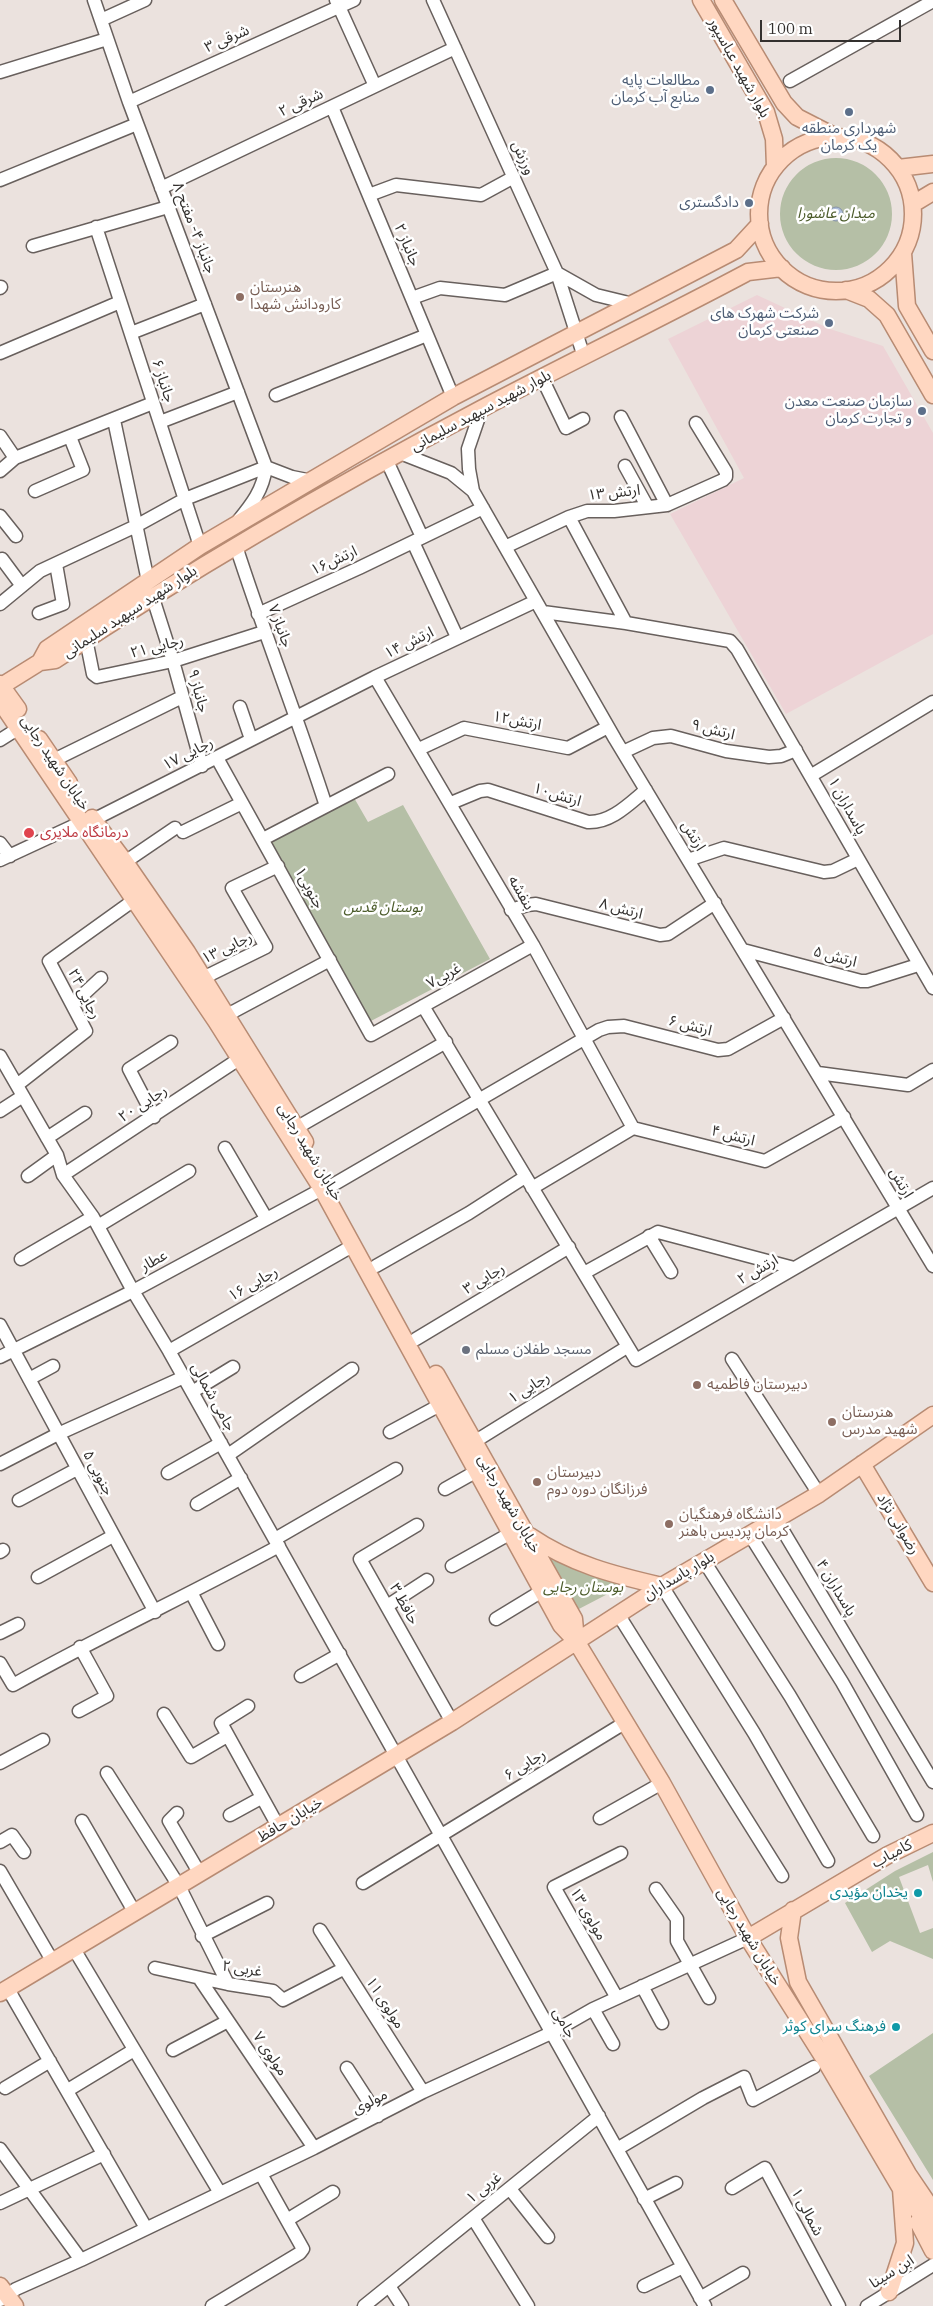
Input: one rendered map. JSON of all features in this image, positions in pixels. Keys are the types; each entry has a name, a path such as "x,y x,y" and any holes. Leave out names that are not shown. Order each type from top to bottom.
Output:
{"main road":[{"name":"بلوار شهید عباسپور","path":"701,0 766,112 772,133 775,167"},
{"name":"بلوار شهید عباسپور","path":"723,0 784,103 797,117 836,137"},
{"path":"836,137 866,143 883,153 898,168 908,185 913,204 913,224 903,253 883,275 866,285 846,290 826,290 806,285 782,268 765,243 760,224 762,194 775,167 789,153 802,145 816,140 836,137"},
{"path":"898,168 933,164"},
{"path":"913,204 933,192"},
{"name":"بلوار شهید سپهبد سلیمانی","path":"40,662 54,660 86,639 200,546 453,397 736,250 760,224"},
{"path":"903,253 907,306 933,351"},
{"name":"بلوار شهید سپهبد سلیمانی","path":"40,662 48,649 150,588 236,546 482,408 584,358 748,272 782,268"},
{"path":"846,290 869,299 887,315 933,395"},
{"path":"0,689 40,662"},
{"name":"خیابان شهید رجایی","path":"0,689 19,728 87,821 125,862 240,1059 326,1187 376,1266 440,1405 477,1472 519,1533 574,1620 576,1641"},
{"name":"خیابان شهید رجایی","path":"0,689 54,760 87,821 134,900 181,956 203,978 296,1128 354,1245 416,1339 474,1442 519,1533 542,1591 561,1625 576,1641 626,1722 662,1782 748,1938 825,2060 900,2190 932,2223"},
{"name":"بلوار پاسداران","path":"576,1641 662,1586 819,1494 933,1414"},
{"name":"رضوانی نژاد","path":"862,1464 933,1583"},
{"path":"519,1533 576,1562 626,1578 662,1586"},
{"name":"خیابان حافظ","path":"4,1991 452,1722 576,1641"},
{"name":"کامیاب","path":"748,1938 888,1855 933,1833"},
{"name":"خیابان شهید رجایی","path":"793,1910 789,1938 798,1982 908,2174 932,2223"},
{"path":"908,2174 933,2201"},
{"path":"900,2190 933,2251"},
{"path":"878,2301 905,2243 900,2190"}],"street":[{"name":"جانباز ۴- مفتح ۸","path":"94,0 137,124 266,467"},
{"path":"101,20 145,0"},
{"path":"354,0 337,3 375,86"},
{"name":"ورزش","path":"433,0 558,273 584,358"},
{"path":"790,81 933,1"},
{"name":"شرقی ۳","path":"129,102 337,3"},
{"path":"0,72 107,39"},
{"name":"شرقی ۲","path":"161,188 455,48"},
{"name":"جانباز ۲","path":"332,107 453,397"},
{"path":"0,180 137,124"},
{"path":"369,195 396,185 481,195 514,177"},
{"path":"33,246 168,207"},
{"name":"جانباز ۶","path":"96,227 200,546"},
{"path":"412,298 440,288 506,295 558,273 596,295 633,304"},
{"path":"0,353 120,302"},
{"path":"130,333 205,304"},
{"path":"276,395 427,335"},
{"path":"542,378 566,428 583,419"},
{"path":"160,422 238,392"},
{"path":"0,471 15,458 153,403"},
{"path":"473,491 468,449 482,408"},
{"path":"622,418 667,505"},
{"name":"جانباز ۹","path":"114,420 150,588 173,661 202,766"},
{"name":"ارتش ۱۳","path":"505,547 569,517 592,510 614,512 647,506 667,505 726,477 726,472 696,423"},
{"path":"0,436 15,458"},
{"path":"35,491 83,470 70,437"},
{"path":"393,457 418,540 457,637"},
{"name":"ارتش","path":"393,457 451,472 473,491 608,727 933,1266"},
{"path":"625,466 647,506"},
{"path":"0,604 40,571 136,526 185,499 266,467 292,477 312,481"},
{"path":"233,526 258,495 264,480 266,467"},
{"name":"ارتش۱۶","path":"258,614 483,508"},
{"path":"0,516 16,536"},
{"path":"569,517 626,623"},
{"name":"جانباز ۷","path":"236,546 264,632 297,716 326,806"},
{"path":"2,559 22,586"},
{"path":"39,613 63,604 56,564"},
{"path":"539,607 626,623"},
{"name":"ارتش ۱۴","path":"297,716 457,637 539,607"},
{"name":"پاسداران ۱","path":"626,623 730,641 737,649 812,775 918,965 933,988"},
{"name":"رجایی ۲۱","path":"86,639 94,677 173,661 264,632"},
{"name":"بنفشه","path":"375,677 533,945 634,1128"},
{"path":"54,760 182,697"},
{"path":"812,775 933,702"},
{"path":"240,707 251,739"},
{"name":"رجایی ۱۷","path":"5,858 202,766 297,716"},
{"name":"ارتش۱۲","path":"419,749 464,728 568,748 608,727"},
{"path":"0,740 19,728"},
{"name":"ارتش ۹","path":"623,752 654,738 671,736 726,751 769,757 781,756 796,750"},
{"name":"جنوبی۱","path":"217,758 371,1034"},
{"path":"263,839 388,774"},
{"name":"ارتش۱۰","path":"451,803 480,791 488,790 588,822 598,822 607,820 646,790"},
{"path":"125,862 179,830 242,803"},
{"path":"0,843 5,858"},
{"path":"688,860 724,848 824,872 833,871 858,859"},
{"name":"رجایی ۱۳","path":"203,978 266,947 232,888 278,866"},
{"name":"رجایی ۲۴","path":"20,1090 86,1031 49,961 134,900"},
{"name":"ارتش ۸","path":"512,910 536,904 660,935 668,934 714,903"},
{"name":"غربی۷","path":"371,1034 533,945"},
{"name":"ارتش ۵","path":"743,950 861,981 867,981 918,965"},
{"path":"226,1015 330,960"},
{"path":"73,1004 101,978"},
{"path":"423,1006 569,1247 627,1347"},
{"name":"ارتش ۶","path":"585,1040 608,1026 624,1026 718,1050 728,1049 784,1018"},
{"path":"480,1100 585,1040"},
{"path":"154,1117 129,1069 171,1042"},
{"path":"296,1128 446,1042"},
{"name":"جامی شمالی","path":"0,1056 48,1138 57,1155 63,1175 95,1221 133,1292 184,1377 397,1755"},
{"name":"رجایی ۲۰","path":"63,1175 240,1059"},
{"path":"818,1073 908,1085 933,1070"},
{"path":"0,1111 20,1090"},
{"name":"عطار","path":"0,1357 133,1292 326,1187 480,1100"},
{"path":"48,1138 85,1113"},
{"name":"ارتش ۴","path":"634,1128 765,1162 844,1117"},
{"path":"376,1266 469,1213 634,1128"},
{"path":"225,1148 266,1218"},
{"path":"28,1176 57,1155"},
{"path":"21,1259 189,1171"},
{"name":"ارتش ۲","path":"627,1347 636,1360 933,1188"},
{"path":"584,1273 653,1234 794,1268"},
{"path":"653,1234 670,1272"},
{"name":"رجایی ۱۶","path":"169,1351 354,1245"},
{"name":"رجایی ۳","path":"416,1339 569,1247"},
{"name":"جنوبی ۵","path":"0,1325 155,1612"},
{"name":"رجایی ۱","path":"474,1442 627,1347"},
{"path":"732,1359 819,1494"},
{"path":"28,1379 52,1366"},
{"path":"192,1392 233,1367"},
{"path":"228,1455 352,1368"},
{"path":"0,1464 58,1434 184,1377"},
{"path":"390,1432 440,1405"},
{"path":"168,1473 221,1443"},
{"path":"19,1500 77,1469"},
{"path":"1,1667 13,1685 80,1647 192,1594 396,1469"},
{"path":"445,1489 477,1472"},
{"path":"197,1504 241,1478"},
{"name":"پاسداران ۴","path":"776,1519 933,1782"},
{"name":"حافظ ۳","path":"417,1525 360,1559 452,1722"},
{"path":"452,1566 519,1533"},
{"path":"750,1534 842,1682 917,1815"},
{"path":"38,1577 113,1536"},
{"path":"704,1561 790,1696 873,1836"},
{"path":"387,1606 427,1580"},
{"path":"662,1586 754,1733 828,1861"},
{"path":"496,1618 542,1591"},
{"path":"192,1594 218,1644"},
{"path":"618,1614 782,1876"},
{"path":"0,1634 18,1624"},
{"path":"80,1647 107,1696 80,1711"},
{"path":"301,1676 340,1654"},
{"path":"248,1706 221,1723 278,1826"},
{"path":"164,1714 191,1757 227,1736"},
{"name":"رجایی ۶","path":"442,1836 626,1722"},
{"path":"0,1763 43,1740"},
{"name":"جامی","path":"397,1755 703,2302"},
{"path":"107,1773 179,1886 202,1936 228,1984"},
{"path":"600,1818 662,1782"},
{"path":"230,1815 261,1798"},
{"path":"177,1813 168,1821 200,1874"},
{"path":"82,1821 135,1913"},
{"path":"0,1842 12,1835 24,1852"},
{"path":"363,1883 442,1836"},
{"name":"مولوی ۱۳","path":"617,1998 554,1887 621,1853"},
{"path":"0,1871 6,1893 53,1962"},
{"path":"656,1889 677,1919 676,1941 709,1998"},
{"path":"202,1936 267,1903"},
{"name":"مولوی ۱۱","path":"320,1930 343,1969 423,2092"},
{"name":"مولوی","path":"6,2297 314,2148 423,2092 551,2032 593,2009 748,1938"},
{"path":"74,1949 220,2193"},
{"name":"غربی ۲","path":"156,1968 228,1984 273,1991 284,2000 343,1969"},
{"name":"مولوی ۷","path":"199,1978 314,2148"},
{"path":"642,1986 662,2023"},
{"path":"4,1991 68,2090 146,2228"},
{"path":"593,2009 613,2044"},
{"path":"174,2050 228,2021"},
{"path":"68,2090 134,2050"},
{"path":"5,2088 50,2061"},
{"path":"617,2149 703,2098 744,2077 753,2100 814,2067"},
{"path":"347,2068 378,2116"},
{"name":"غربی ۱","path":"364,2306 599,2116"},
{"path":"0,2149 81,2260"},
{"path":"0,2203 104,2154"},
{"name":"شمالی ۱","path":"732,2188 765,2168 839,2306"},
{"path":"212,2306 300,2253 302,2249 261,2174"},
{"path":"644,2199 676,2183"},
{"path":"510,2188 548,2237"},
{"path":"287,2220 333,2192"},
{"path":"473,2218 528,2306"},
{"name":"ابن سینا","path":"878,2301 933,2265"},
{"path":"644,2286 683,2267"},
{"path":"703,2302 742,2273"},
{"path":"389,2286 402,2306"}],"shaded area":[{"path":"757,295 830,329 883,346 933,433 933,634 786,714 670,514 744,478 668,339"}],"green space":[{"name":"میدان عاشورا","path":"836,158 847,159 857,163 875,175 887,193 891,203 891,225 887,235 875,253 857,265 847,269 836,270 825,269 815,265 797,253 785,235 781,225 780,214 781,203 785,193 797,175 815,163 825,159"},
{"name":"بوستان قدس","path":"353,796 368,822 403,805 490,959 369,1022 265,838"},
{"name":"بوستان رجایی","path":"544,1557 625,1585 575,1611"},
{"path":"933,1852 933,1882 928,1865 899,1877 920,1933 933,1928 933,1959 890,1941 872,1952 845,1903 895,1871"},
{"path":"933,2033 933,2180 869,2076"}],"water":[{"path":"833,207 839,207 843,214 839,221 833,221 829,217 829,211"}],"place":[{"name":"مطالعات پایه منابع آب کرمان","path":"710,90"},
{"name":"شهرداری منطقه یک کرمان","path":"849,112"},
{"name":"دادگستری","path":"749,203"},
{"name":"هنرستان کارودانش شهدا","path":"240,297"},
{"name":"شرکت شهرک های صنعتی کرمان","path":"829,323"},
{"name":"سازمان صنعت معدن و تجارت کرمان","path":"922,411"},
{"name":"درمانگاه ملایری","path":"29,833"},
{"name":"مسجد طفلان مسلم","path":"466,1350"},
{"name":"دبیرستان فاطمیه","path":"697,1385"},
{"name":"هنرستان شهید مدرس","path":"832,1422"},
{"name":"دبیرستان فرزانگان دوره دوم","path":"537,1482"},
{"name":"دانشگاه فرهنگیان کرمان پردیس باهنر","path":"669,1524"},
{"name":"یخدان مؤیدی","path":"918,1893"},
{"name":"فرهنگ سرای کوثر","path":"896,2027"}]}
